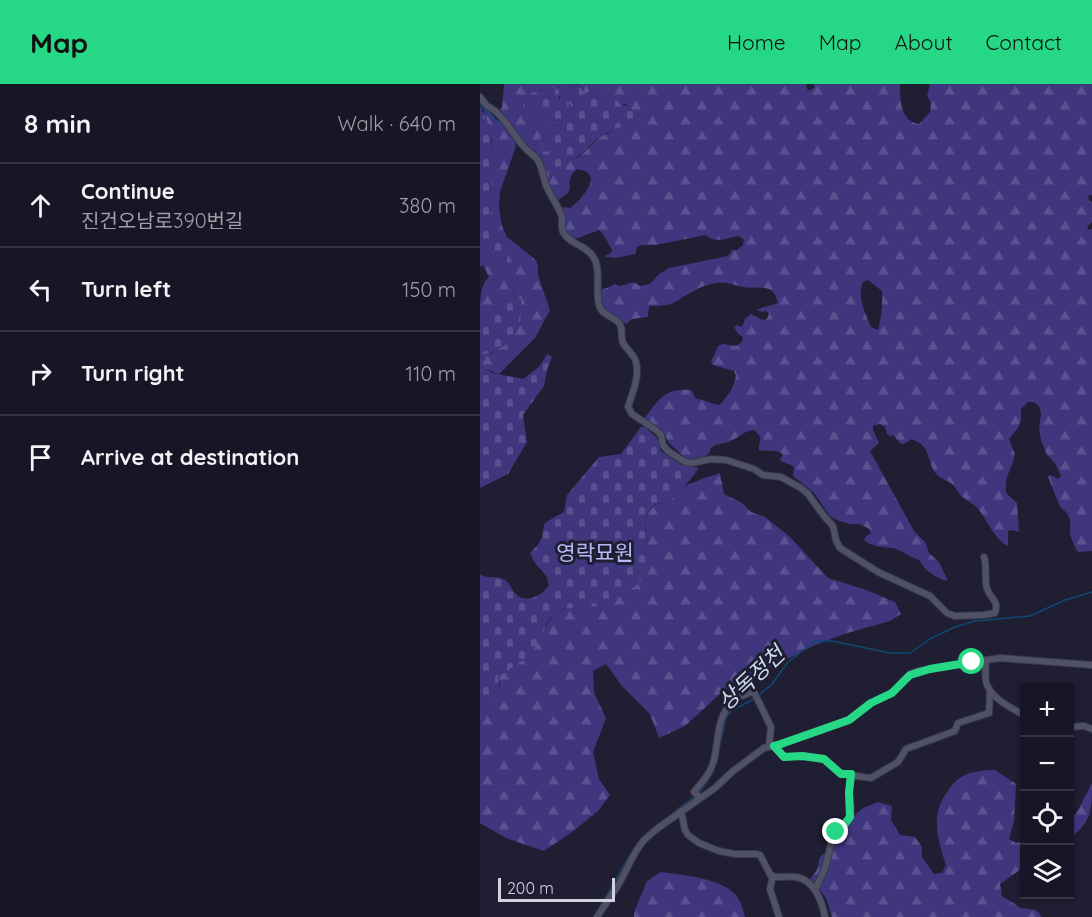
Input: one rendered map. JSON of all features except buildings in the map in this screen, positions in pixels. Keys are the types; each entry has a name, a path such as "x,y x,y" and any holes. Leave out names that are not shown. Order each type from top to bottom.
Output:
{"street":[{"path":"480,97 496,112 537,160 546,185 562,215 563,232 595,259 600,309 618,321 624,345 635,358 637,365 635,384 628,407 632,414 661,435 663,445 668,451 685,462 726,460 764,474 781,477 801,488 833,526 840,548 878,572 930,596 947,613 956,616 995,613 996,602 987,590 987,566 984,557"},
{"path":"597,917 644,840 698,796 715,788 749,758 772,746 849,720 871,703 892,693 910,675 930,669 1000,658 1092,665"},
{"path":"986,660 986,683 990,690 1006,705 1020,713"},
{"path":"698,796 694,792 707,776 714,762 724,711 736,700 752,692 757,697 771,727 772,746 784,757 802,756 824,759 841,774 871,778 898,762 906,749 956,731 958,723 989,713 990,690"},
{"path":"1074,727 1084,726 1092,729"},
{"path":"815,890 825,868 833,836 850,817 851,774"},
{"path":"681,811 685,830 699,843 719,851 735,854 758,854 763,859 772,876 770,890 779,917"},
{"path":"772,876 800,878 815,890 825,917"}],"green space":[{"path":"504,84 572,84 569,86 576,98 571,107 569,104 559,102 560,96 544,89 540,92 533,92 521,106 544,111 552,126 561,124 559,131 541,139 550,145 551,149 547,152 534,144 529,149 499,112 502,107"},
{"path":"572,84 579,86 586,94 599,86 603,95 615,98 621,105 630,106 636,115 624,125 600,137 547,181 529,149 530,144 547,152 550,145 540,137 543,134 557,132 562,126 561,124 550,126 548,116 542,110 522,115 520,109 527,100 526,95 540,92 548,86 559,91 559,102 568,102 571,107 576,98 573,95 569,96 567,90"},
{"path":"577,84 806,84 808,91 814,88 814,84 900,84 902,108 908,119 919,124 930,112 931,103 927,96 930,84 1092,84 1092,195 1088,196 1092,202 1092,222 1087,227 1089,230 1092,229 1092,551 1078,552 1070,534 1069,517 1061,508 1048,476 1051,475 1058,479 1061,476 1056,465 1046,453 1041,440 1039,429 1041,413 1039,406 1034,402 1028,402 1021,409 1018,428 1009,439 1015,454 1007,477 1006,493 1017,503 1019,532 1008,531 1008,546 996,535 973,504 961,496 951,483 937,475 923,446 911,439 901,444 893,435 887,434 885,427 880,424 873,426 879,443 870,451 914,531 925,542 929,553 939,562 948,581 927,571 919,560 903,552 867,542 864,540 871,533 869,529 860,524 850,524 830,516 814,493 793,476 794,467 781,461 783,455 781,453 759,450 760,437 754,430 747,431 732,441 716,445 704,457 686,459 669,443 663,432 644,419 663,396 674,391 691,390 696,399 720,405 732,389 736,376 734,371 713,365 711,362 718,346 723,344 736,346 742,342 743,337 734,327 737,325 742,327 745,319 751,314 765,320 769,313 757,310 778,303 776,296 769,289 720,283 699,288 670,304 649,306 648,317 632,319 626,324 607,312 601,298 603,289 615,284 620,286 634,282 640,286 650,284 669,268 728,256 732,250 737,250 743,245 744,240 739,236 717,240 706,235 655,245 642,245 637,247 635,254 616,258 605,256 612,250 599,230 572,239 565,228 563,210 564,207 571,208 581,198 589,186 590,175 586,171 577,169 569,182 569,192 557,201 547,181 548,178 561,171 570,160 579,157 600,137 634,118 633,112 626,104 621,105 615,98 593,89 586,94 583,93","holes":["868,280 882,291 882,310 878,330 871,327 862,305 861,288 863,282"]},
{"path":"480,107 489,125 491,142 492,220 514,268 521,315 516,333 511,340 493,352 480,356 480,314 485,316 491,313 500,303 512,296 514,288 509,269 497,261 488,250 484,253 480,252"},
{"path":"485,107 494,118 503,124 516,146 500,192 499,208 502,226 507,237 536,260 538,275 550,310 535,338 499,374 480,367 480,356 494,352 521,303 514,269 491,217 492,141 484,114"},
{"path":"488,250 497,261 509,269 514,288 509,299 501,302 485,316 480,314 480,298 482,288 489,277 483,265 480,267 480,252 484,253"},
{"path":"547,354 552,357 544,386 523,415 527,442 508,474 480,488 480,367 492,373 523,379 539,367"},
{"name":"영락묘원","path":"641,427 645,427 657,438 661,451 682,465 699,468 674,497 653,506 646,518 648,548 653,561 649,570 638,584 608,605 563,609 554,615 547,623 543,636 532,651 517,665 498,676 500,692 493,706 480,703 480,574 503,579 516,594 525,599 543,592 549,585 546,575 535,563 530,553 542,537 544,525 564,512 567,495 599,457 621,454"},
{"path":"720,473 724,494 742,503 751,512 765,517 789,536 828,578 895,602 901,614 890,621 844,634 813,646 722,692 685,726 659,738 650,714 622,686 606,664 593,671 594,693 606,718 593,752 599,779 610,795 598,811 544,851 506,838 480,823 480,703 493,706 500,685 498,676 511,669 542,636 544,629 556,613 563,609 608,604 653,561 645,526 653,507 670,500 688,485"},
{"path":"995,770 1016,784 1014,821 1009,839 1016,843 1020,842 1020,870 1000,884 1002,896 1021,908 1036,910 1042,917 832,917 826,898 810,879 817,870 820,857 843,837 846,825 855,815 863,808 878,802 892,806 891,820 900,835 915,837 922,847 922,857 934,874 942,873 946,865 939,842 937,824 942,801 958,779 983,771"},
{"path":"1092,783 1092,800 1087,820 1074,835 1074,816"},
{"path":"661,872 701,878 729,889 736,895 745,917 634,917 647,881"}],"waterway":[{"path":"480,102 482,109 493,116 497,123"},
{"name":"상독정천","path":"758,696 772,684 788,662 815,641 832,641 890,653 910,653 930,639 955,627 975,621 1030,616 1065,600 1092,592"},
{"name":"상독정천","path":"720,744 726,718 731,711 754,699"},
{"name":"상독정천","path":"699,793 712,774 716,763"},
{"name":"상독정천","path":"645,835 696,795"},
{"name":"상독정천","path":"599,909 631,853"}],"route":[{"path":"836,832 850,817 851,774 841,774 824,759 802,756 784,757 774,746 849,720 871,703 892,693 910,675 918,671 972,662"}]}
